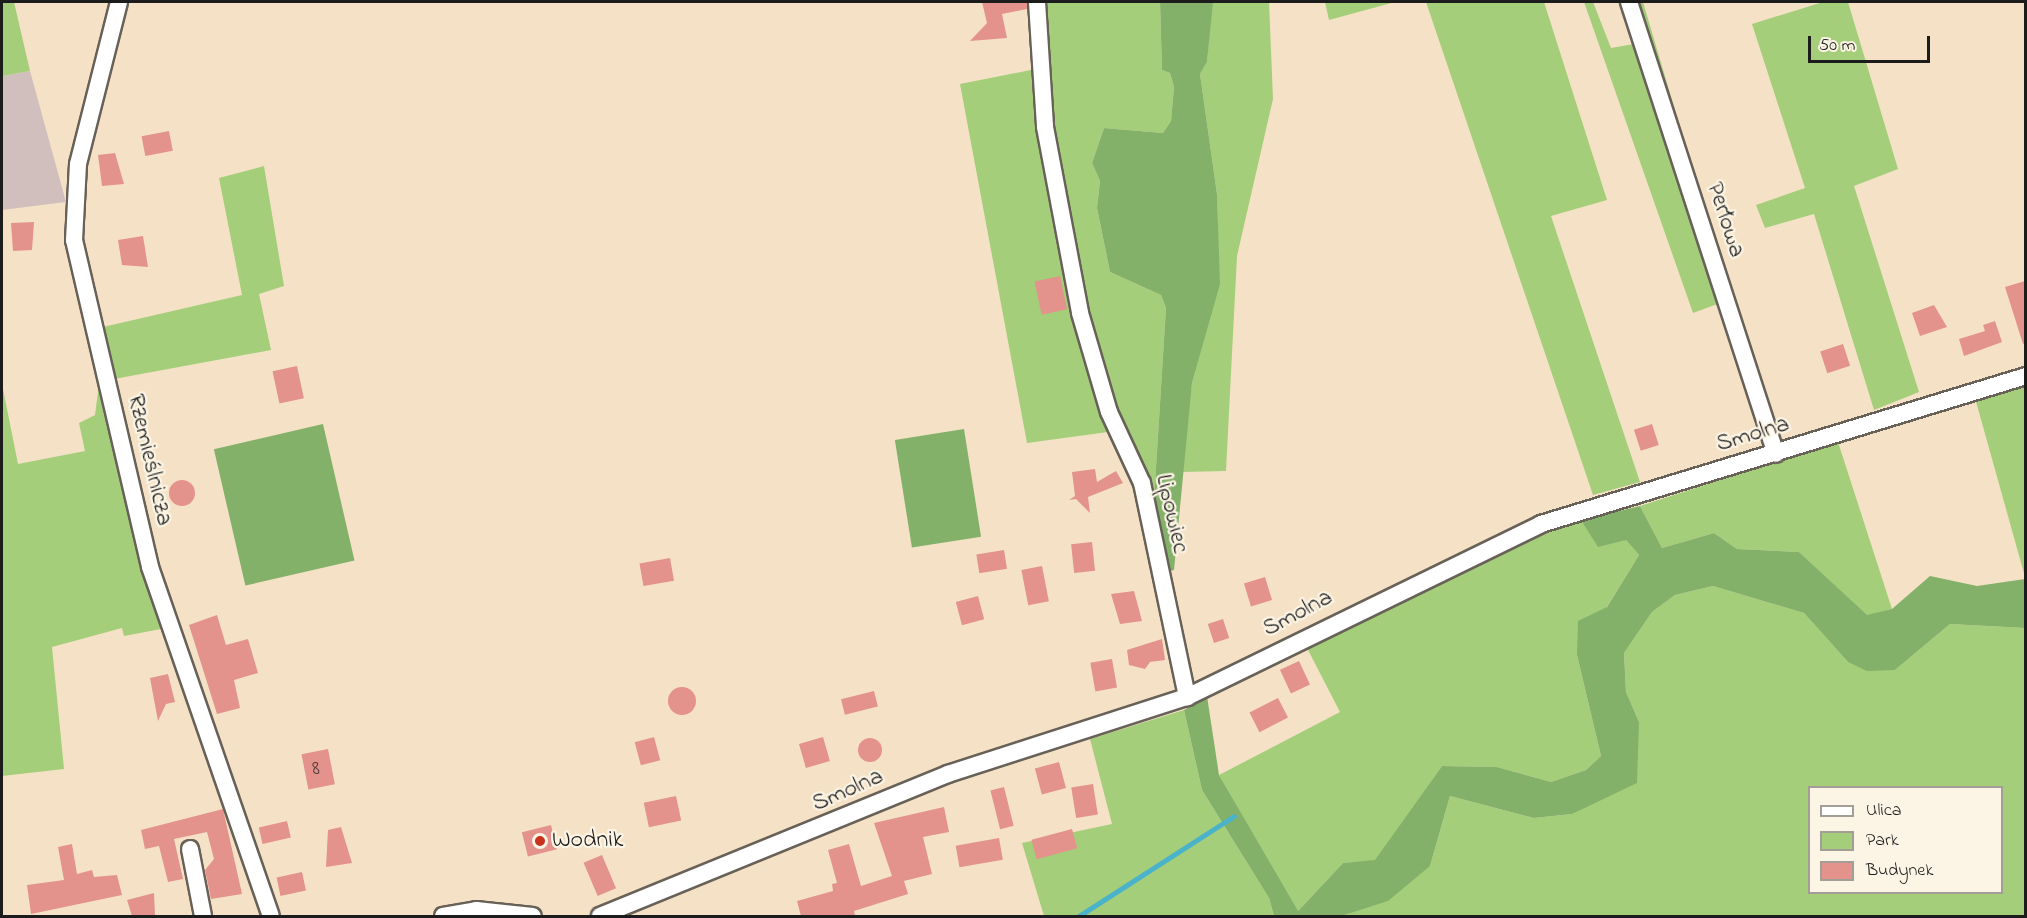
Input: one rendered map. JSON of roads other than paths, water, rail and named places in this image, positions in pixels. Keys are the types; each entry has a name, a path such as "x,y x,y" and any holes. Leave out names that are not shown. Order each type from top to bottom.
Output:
{"street":[{"name":"Rzemieślnicza","path":"119,2 78,164 74,240 150,567 271,916"},
{"name":"Lipowiec","path":"1038,2 1046,128 1080,313 1108,412 1142,483 1186,697"},
{"name":"Perłowa","path":"1629,2 1776,454"},
{"name":"Smolna","path":"600,916 948,774 1186,697 1541,524 2025,376"},
{"path":"190,849 203,916"},
{"path":"443,916 476,910 533,916"}],"waterway":[{"path":"1079,916 1234,816"}],"place":[{"name":"Wodnik","path":"540,841"}]}
